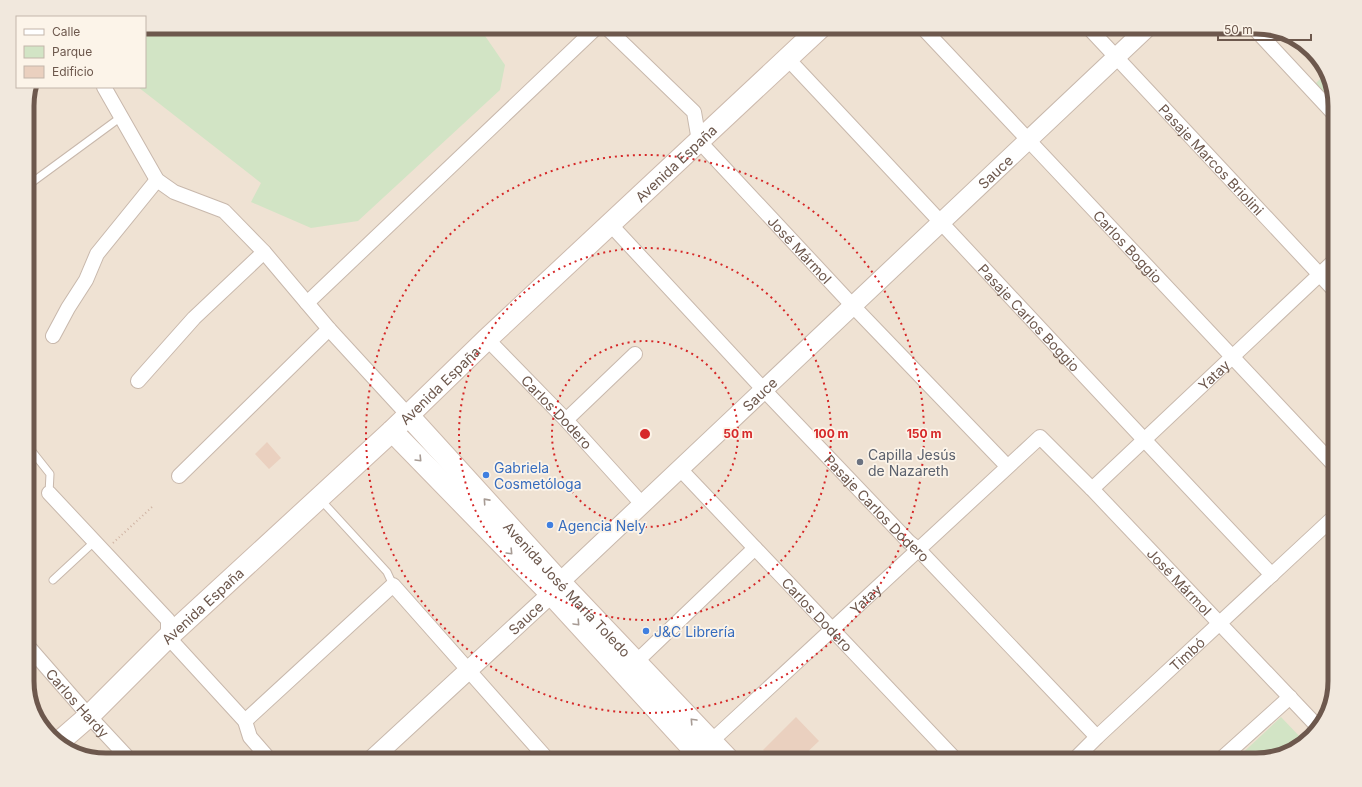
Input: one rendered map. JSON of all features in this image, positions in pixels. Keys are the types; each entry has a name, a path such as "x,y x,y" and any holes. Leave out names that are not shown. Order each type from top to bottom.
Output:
{"main road":[{"name":"Avenida España","path":"63,739 89,716 168,637 392,431 487,339 813,34"},
{"name":"Avenida José María Toledo","path":"408,415 555,588 700,753"},
{"name":"Avenida José María Toledo","path":"392,431 555,588 637,661 700,753"}],"street":[{"path":"307,303 590,34"},
{"path":"613,34 694,112 699,141"},
{"name":"Carlos Boggio","path":"929,34 1328,459"},
{"name":"Pasaje Marcos Briolini","path":"1095,34 1328,284"},
{"name":"Sauce","path":"379,753 468,671 642,504 1141,34"},
{"path":"1261,35 1328,108"},
{"name":"Pasaje Carlos Boggio","path":"787,58 942,222 1144,441 1272,575"},
{"path":"105,88 157,180 174,192 224,211 264,252 329,328 408,415"},
{"name":"José Mármol","path":"699,141 853,306 1008,466"},
{"path":"53,336 68,308 86,280 97,254 157,180"},
{"name":"Pasaje Carlos Dodero","path":"610,224 764,390 909,542 919,550 1097,738"},
{"path":"138,381 194,318 264,252"},
{"name":"Yatay","path":"1092,489 1328,267"},
{"path":"179,476 329,328"},
{"name":"Carlos Dodero","path":"487,339 566,420 642,504"},
{"path":"566,420 635,354"},
{"name":"José Mármol","path":"1040,436 1314,723"},
{"name":"Yatay","path":"702,753 1040,436"},
{"name":"Carlos Dodero","path":"680,469 949,753"},
{"path":"49,493 168,620 168,637 245,721 250,737 264,753"},
{"name":"Timbó","path":"1082,753 1272,575 1328,526"},
{"path":"637,661 755,548"},
{"path":"245,721 393,585 468,671 536,753"},
{"name":"Carlos Hardy","path":"34,653 123,753"},
{"path":"1228,753 1290,697"}],"lane":[{"path":"34,181 121,117"},
{"path":"34,454 50,474 49,493"},
{"path":"319,498 387,572 393,585"},
{"path":"53,580 99,547"}],"path":[{"path":"99,547 152,507"}],"shaded area":[{"path":"146,34 1256,34 1275,36 1284,39 1300,49 1313,62 1323,78 1328,101 1328,681 1326,700 1323,709 1313,725 1300,738 1284,748 1275,751 1256,753 106,753 87,751 78,748 62,738 49,725 39,709 34,686 34,101 36,88 146,88"}],"green space":[{"path":"146,34 484,34 505,65 500,90 358,221 311,228 251,202 261,183 139,88 146,88"},
{"path":"1322,77 1326,87 1327,97 1315,84"},
{"path":"1281,717 1301,737 1284,748 1275,751 1242,753"}],"building":[{"path":"267,442 281,458 269,469 255,454"},
{"path":"796,717 819,741 806,753 766,753 763,750"}],"place":[{"name":"Capilla Jesús de Nazareth","path":"860,462"},
{"name":"Gabriela Cosmetóloga","path":"486,475"},
{"name":"Agencia Nely","path":"550,525"},
{"name":"J&C Librería","path":"646,631"}]}
